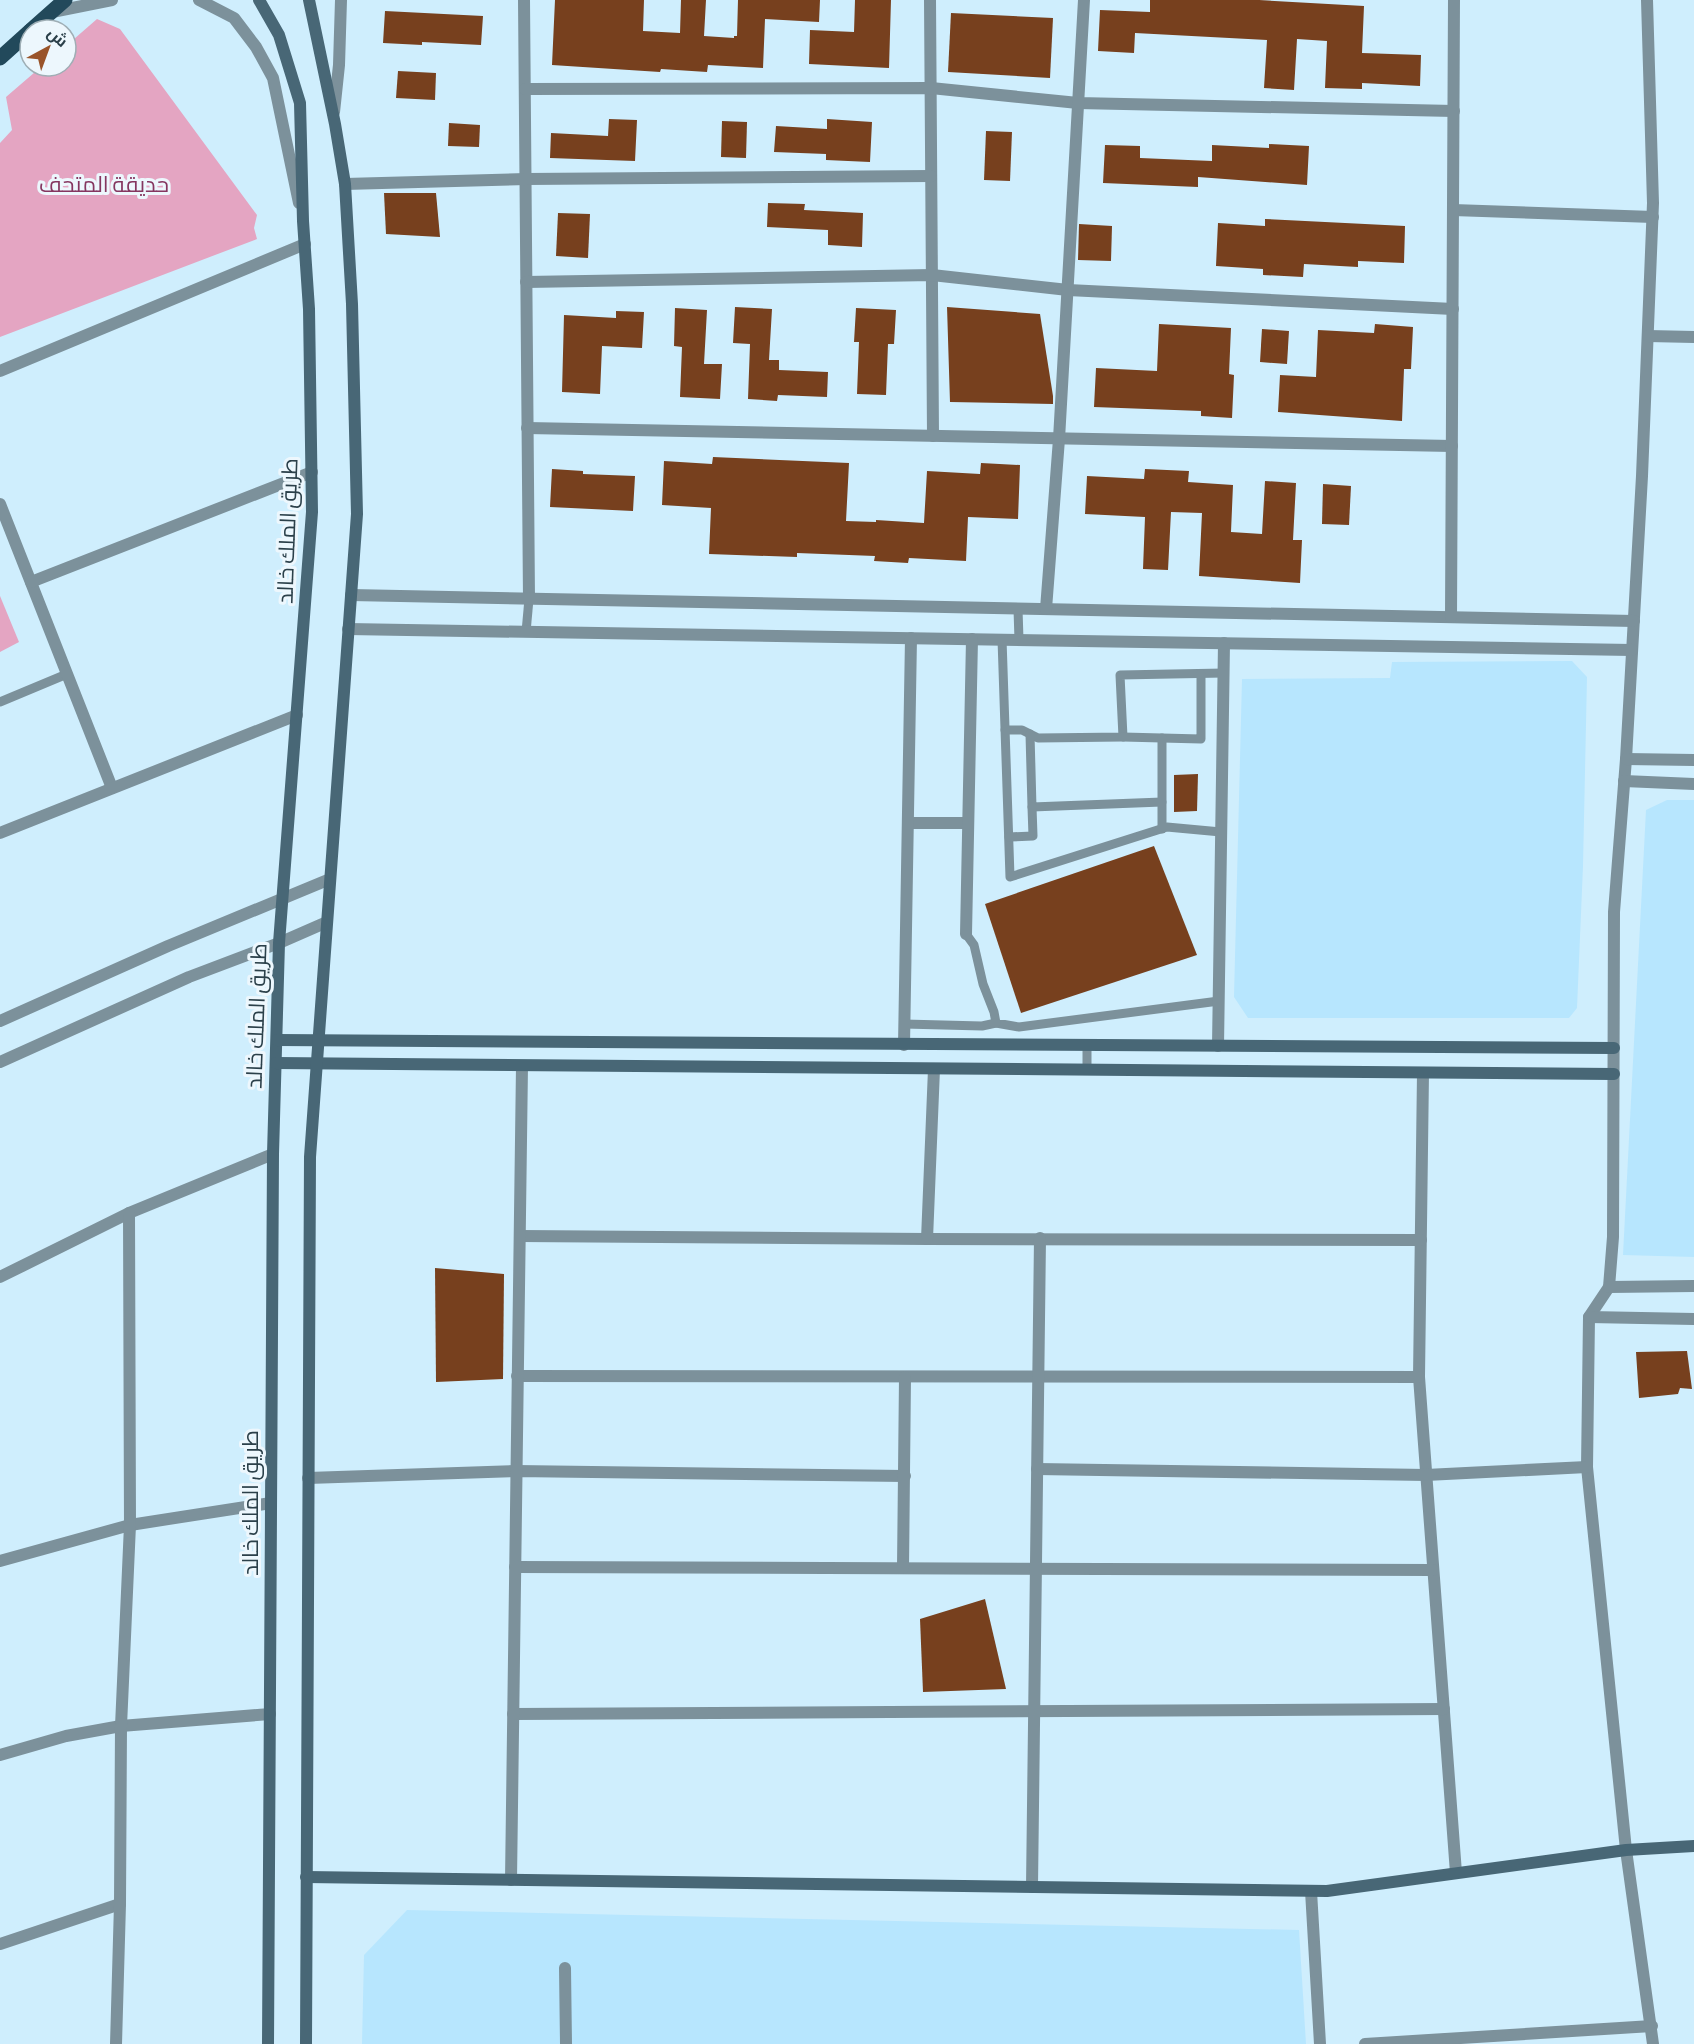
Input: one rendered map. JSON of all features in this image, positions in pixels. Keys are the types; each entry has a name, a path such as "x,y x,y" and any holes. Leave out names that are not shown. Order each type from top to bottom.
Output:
{"main road":[{"path":"45,18 65,0"},
{"name":"طريق الملك خالد","path":"259,0 279,35 300,103 303,221 309,309 312,472 312,512 279,943 273,1154 268,2044"},
{"path":"306,2044 310,1157 357,514 352,304 345,184 309,0"},
{"path":"0,58 18,42"},
{"path":"277,1041 1614,1048"},
{"path":"276,1063 1614,1074"},
{"path":"306,1877 1327,1891 1626,1850 1694,1846"}],"street":[{"path":"51,12 112,0"},
{"path":"199,0 234,18 256,47 273,78 303,221"},
{"path":"333,116 339,65 341,0"},
{"path":"524,0 529,599"},
{"path":"930,0 933,436"},
{"path":"1046,609 1059,439 1084,0"},
{"path":"1451,617 1454,0"},
{"path":"1647,0 1653,217 1634,621 1614,912 1613,1237 1609,1287 1589,1317 1587,1467 1626,1850 1653,2044"},
{"path":"525,89 931,88 1078,103 1454,111"},
{"path":"345,184 526,179 931,176"},
{"path":"1453,210 1653,217"},
{"path":"0,371 304,243"},
{"path":"526,282 932,275 1068,290 1453,309"},
{"path":"1648,336 1694,337"},
{"path":"528,428 1452,446"},
{"path":"31,582 312,472"},
{"path":"0,504 112,788"},
{"path":"351,595 1634,621"},
{"path":"348,629 1632,650"},
{"path":"904,1045 911,638"},
{"path":"966,934 972,639"},
{"path":"1218,1046 1224,643"},
{"path":"0,833 297,715"},
{"path":"1626,759 1694,760"},
{"path":"1624,781 1694,784"},
{"path":"908,823 968,823"},
{"path":"0,1021 168,946 330,879"},
{"path":"0,1062 189,977 327,922"},
{"path":"511,1880 522,1066"},
{"path":"927,1239 934,1069"},
{"path":"1423,1073 1419,1377 1456,1873"},
{"path":"0,1277 129,1213 273,1154"},
{"path":"116,2044 121,1726 130,1525 129,1213"},
{"path":"519,1236 1421,1240"},
{"path":"1032,1887 1040,1238"},
{"path":"1609,1287 1694,1286"},
{"path":"1589,1317 1694,1319"},
{"path":"518,1376 1419,1377"},
{"path":"903,1568 906,1377"},
{"path":"1037,1469 1426,1475 1587,1467"},
{"path":"308,1478 516,1471 905,1476"},
{"path":"0,1561 130,1525 271,1503"},
{"path":"515,1566 1433,1570"},
{"path":"513,1714 1444,1708"},
{"path":"0,1755 66,1736 121,1726 270,1714"},
{"path":"1311,1891 1320,2044"},
{"path":"0,1944 120,1904"},
{"path":"565,1968 566,2044"},
{"path":"1365,2044 1473,2041 1652,2026"}],"lane":[{"path":"526,632 529,599"},
{"path":"1018,609 1019,640"},
{"path":"1002,639 1010,877 1162,829 1221,832"},
{"path":"0,702 67,674"},
{"path":"1005,730 1022,730 1038,738 1201,739 1201,674"},
{"path":"1123,737 1120,675 1224,674"},
{"path":"1009,837 1033,836 1030,734"},
{"path":"1162,738 1162,829"},
{"path":"1032,807 1162,802"},
{"path":"966,934 975,945 983,984 996,1023"},
{"path":"904,1024 982,1026 996,1023 1019,1027 1219,1001"},
{"path":"1087,1046 1087,1070"}],"shaded area":[{"path":"1572,661 1587,677 1577,1008 1569,1018 1248,1018 1234,997 1242,679 1390,678 1392,662"},
{"path":"1667,800 1694,800 1694,1257 1623,1255 1646,810"},
{"path":"407,1910 1299,1930 1306,2044 362,2044 364,1955"}],"green space":[{"name":"حديقة المتحف","path":"97,19 120,29 257,215 254,228 257,239 0,337 0,143 12,130 6,97 28,78 78,78 78,36"},
{"path":"0,596 19,642 0,652"}],"building":[{"path":"555,0 644,0 643,31 680,33 681,0 706,0 704,36 734,38 737,36 738,0 820,0 819,22 765,19 763,68 708,65 707,72 661,69 660,72 552,65"},
{"path":"855,0 891,0 889,68 809,64 810,30 854,32"},
{"path":"1150,0 1259,0 1364,6 1362,53 1421,55 1420,86 1362,83 1362,89 1325,88 1327,41 1297,39 1294,90 1264,88 1267,40 1135,33 1134,53 1098,51 1100,10 1150,12"},
{"path":"385,11 483,16 481,45 383,43"},
{"path":"951,13 1053,18 1050,78 948,72"},
{"path":"398,71 436,73 435,100 396,98"},
{"path":"609,119 637,120 635,161 550,158 551,133 608,136"},
{"path":"827,119 872,122 870,162 826,160 826,154 774,152 776,126 827,129"},
{"path":"722,121 747,122 746,158 721,157"},
{"path":"449,123 480,125 479,147 448,146"},
{"path":"986,131 1012,132 1010,181 984,180"},
{"path":"1269,144 1309,146 1307,185 1198,177 1198,187 1103,183 1105,145 1140,146 1140,158 1212,161 1212,145 1269,148"},
{"path":"384,193 436,193 440,237 386,234"},
{"path":"768,203 805,204 804,210 863,213 862,247 828,245 828,230 767,227"},
{"path":"558,213 590,214 588,258 556,256"},
{"path":"1265,219 1405,226 1404,263 1358,261 1358,267 1304,264 1303,277 1263,275 1263,269 1216,266 1218,223 1265,226"},
{"path":"1079,224 1112,226 1111,261 1078,260"},
{"path":"735,307 772,309 769,360 779,360 779,370 828,372 827,397 778,395 777,401 748,399 750,344 733,343"},
{"path":"947,307 1040,314 1053,404 950,402"},
{"path":"675,308 707,310 704,364 722,364 720,399 680,397 682,347 674,346"},
{"path":"856,308 896,310 894,344 888,344 886,395 857,394 859,342 854,342"},
{"path":"616,311 644,312 642,348 602,346 600,394 562,392 564,315 616,318"},
{"path":"1159,324 1231,328 1229,374 1234,375 1232,418 1201,416 1201,411 1094,407 1096,368 1157,371"},
{"path":"1375,324 1413,327 1411,369 1404,369 1402,421 1278,412 1280,375 1316,377 1318,330 1374,333"},
{"path":"1262,329 1289,331 1287,364 1260,362"},
{"path":"713,457 849,463 846,521 876,522 876,520 924,523 927,471 980,474 981,463 1020,465 1018,519 968,517 966,561 909,558 908,563 874,561 875,556 797,553 797,557 709,554 711,508 662,505 664,461 712,464"},
{"path":"552,469 583,471 583,474 635,476 633,511 550,507"},
{"path":"1145,469 1189,471 1188,482 1233,485 1231,532 1262,534 1265,481 1296,483 1293,540 1302,540 1300,583 1199,576 1202,513 1171,512 1168,570 1143,569 1145,517 1085,514 1087,476 1144,479"},
{"path":"1323,484 1351,486 1349,525 1322,524"},
{"path":"1198,774 1197,811 1174,812 1174,775"},
{"path":"1154,846 1197,955 1021,1013 985,904"},
{"path":"435,1268 504,1274 503,1379 436,1382"},
{"path":"1687,1351 1692,1389 1680,1388 1678,1394 1639,1398 1636,1352"},
{"path":"985,1599 1006,1689 923,1692 920,1619"}]}
